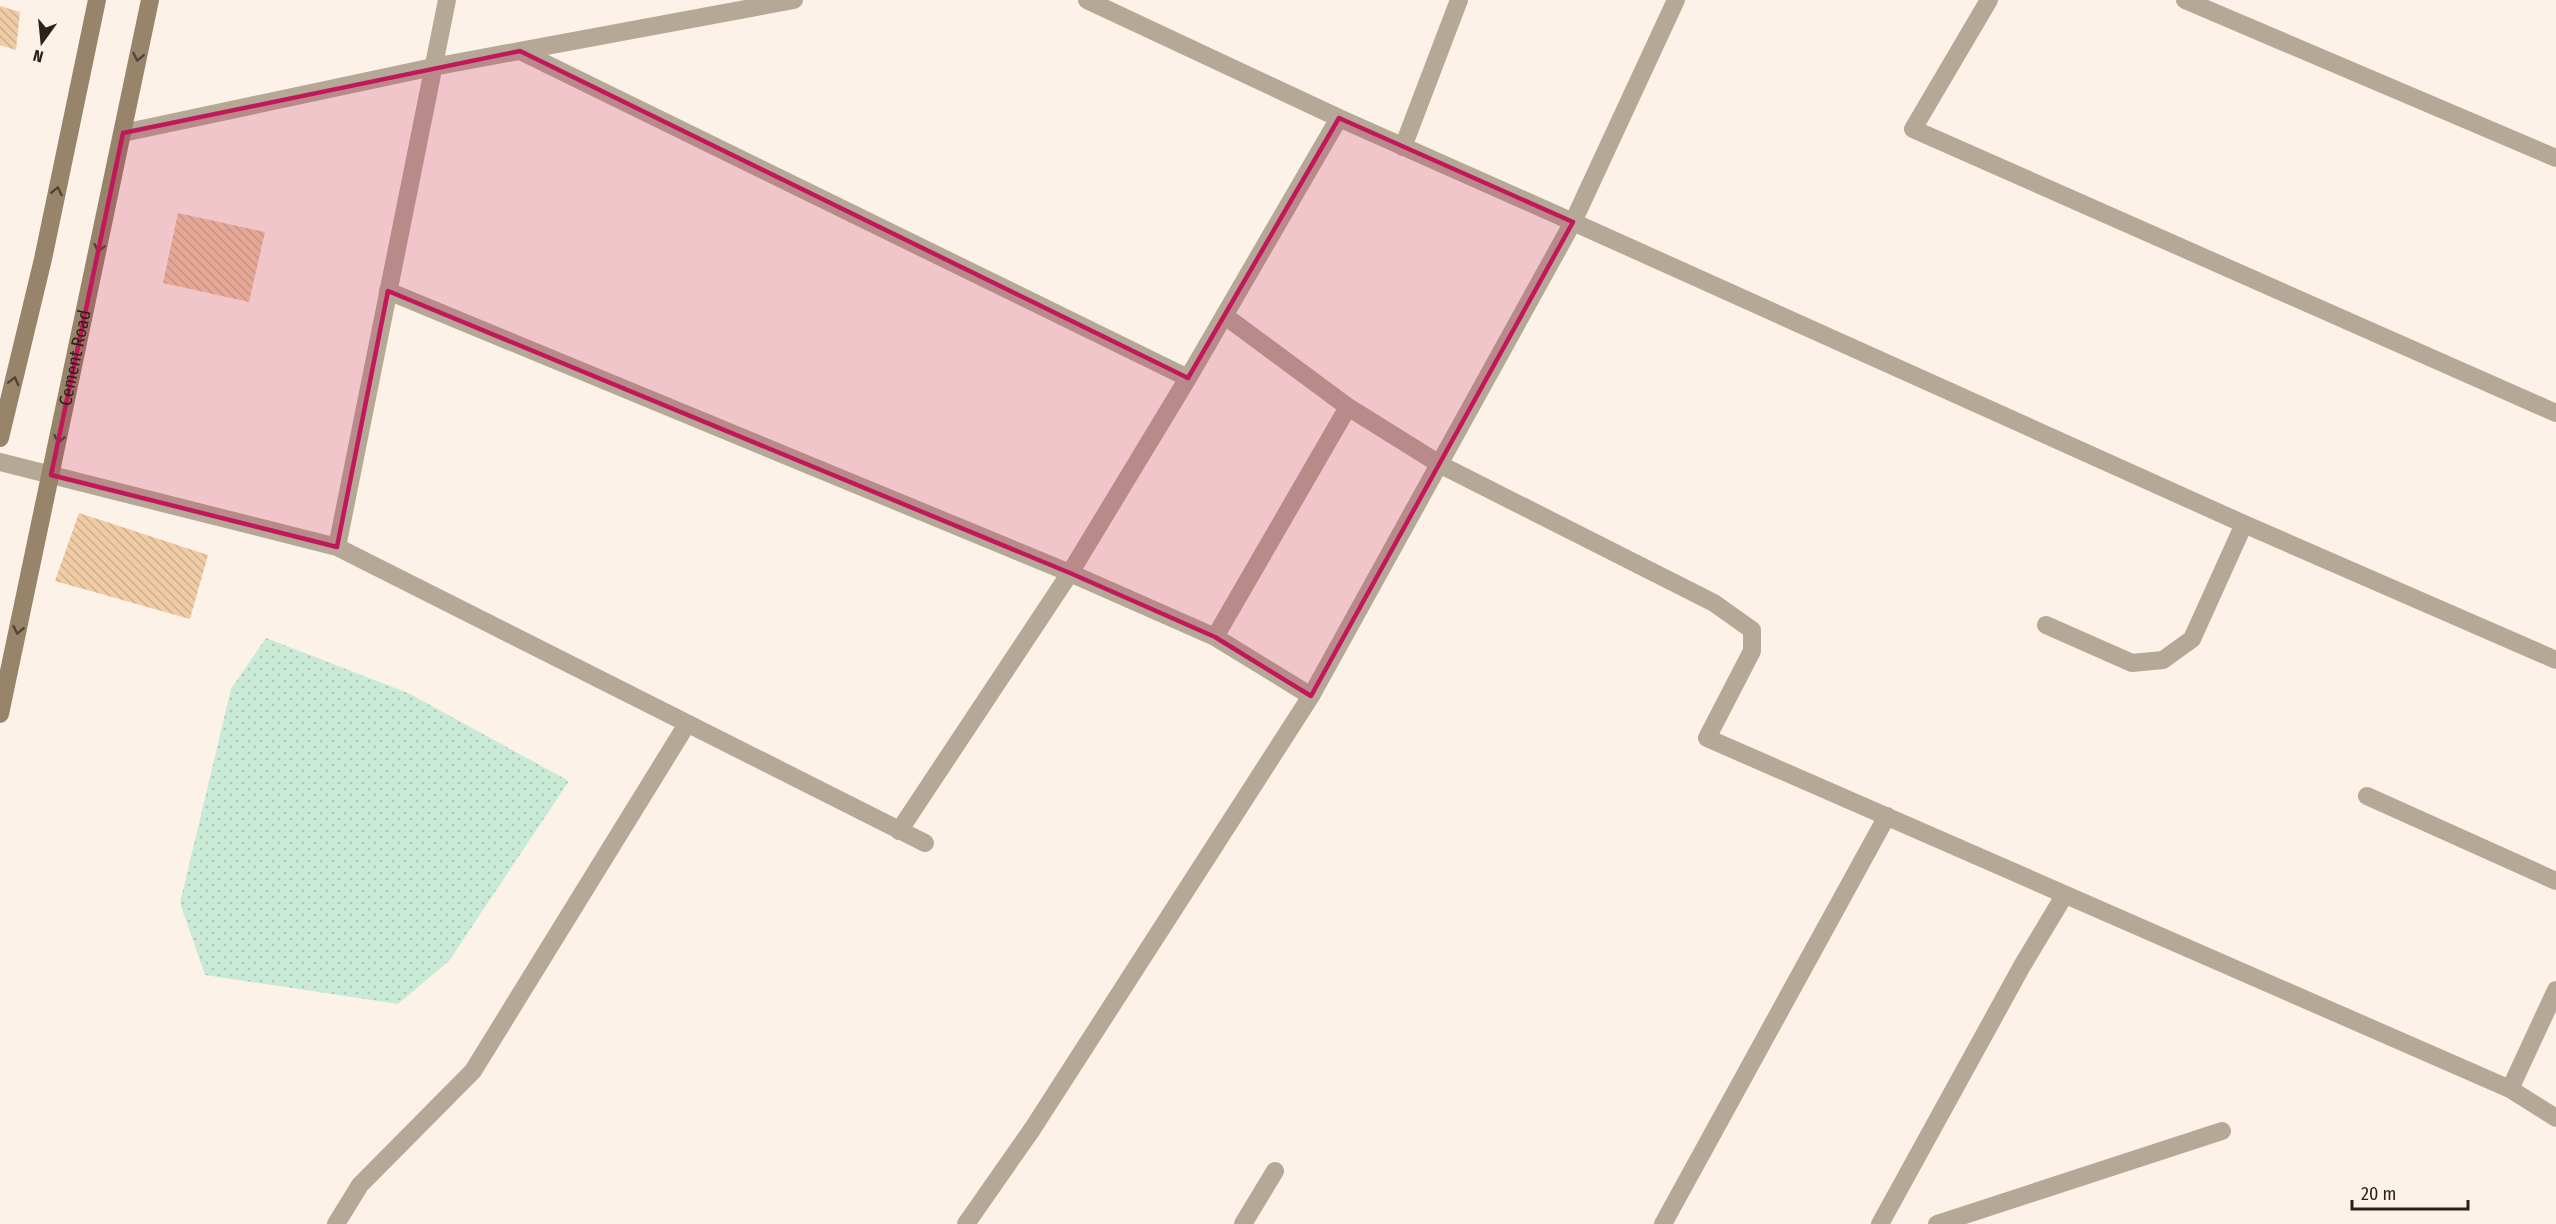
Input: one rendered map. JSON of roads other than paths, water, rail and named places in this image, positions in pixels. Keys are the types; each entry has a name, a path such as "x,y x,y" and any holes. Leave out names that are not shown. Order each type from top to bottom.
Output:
{"main road":[{"path":"0,438 44,259 97,0"},
{"name":"Cement Road","path":"0,714 150,0"}],"street":[{"path":"337,548 447,0"},
{"path":"123,133 433,68 794,0"},
{"path":"1087,0 1338,118 2244,524 2556,660"},
{"path":"1403,147 1459,0"},
{"path":"966,1224 1033,1128 1311,696 1441,465 1573,222 1676,0"},
{"path":"1989,0 1913,129 2556,413"},
{"path":"2185,0 2556,158"},
{"path":"520,51 1188,378"},
{"path":"899,831 1070,573 1225,316 1338,118"},
{"path":"388,291 1070,573 1215,637 1311,696"},
{"path":"1225,316 1348,407 1441,465 1713,603 1752,630 1752,651 1707,738 2510,1089 2556,1118"},
{"path":"1215,637 1348,407"},
{"path":"0,462 337,548 925,843"},
{"path":"2046,625 2132,663 2163,660 2192,639 2244,524"},
{"path":"336,1224 360,1185 473,1071 687,724"},
{"path":"2367,796 2556,881"},
{"path":"1663,1224 1887,816"},
{"path":"1880,1224 2022,966 2064,896"},
{"path":"2510,1089 2556,990"},
{"path":"1937,1224 2222,1131"},
{"path":"1243,1224 1275,1171"}]}
